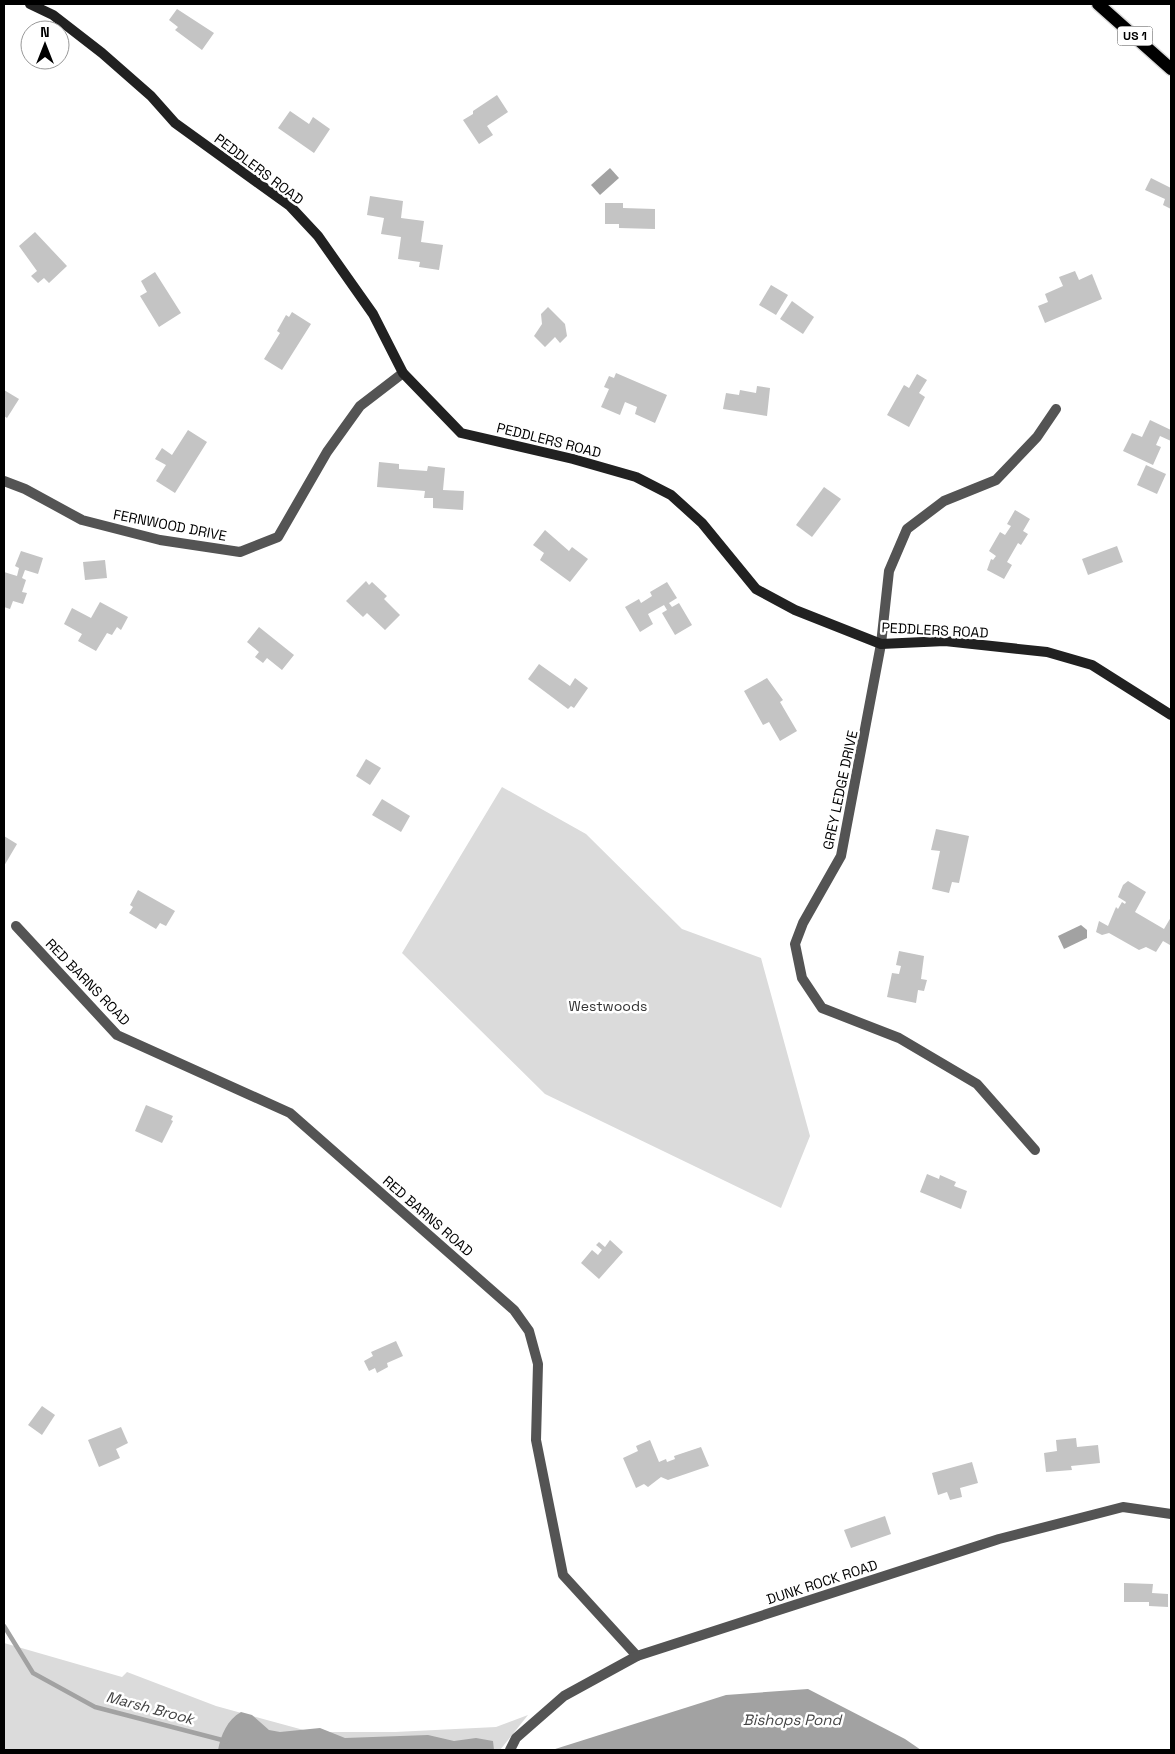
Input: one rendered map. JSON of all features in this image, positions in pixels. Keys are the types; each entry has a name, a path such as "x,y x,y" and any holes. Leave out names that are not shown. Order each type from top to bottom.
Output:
{"main road":[{"name":"US 1","path":"1098,4 1171,69"}],"street":[{"name":"PEDDLERS ROAD","path":"30,4 53,16 102,53 151,96 175,123 290,206 318,236 374,314 403,373 460,433 573,459 636,477 671,495 702,523 756,589 795,610 881,644 944,641 1047,652 1092,666 1171,715"},
{"name":"FERNWOOD DRIVE","path":"4,481 25,488 82,520 160,540 240,552 278,537 328,452 360,406 403,373"},
{"name":"GREY LEDGE DRIVE","path":"1035,1150 977,1084 931,1059 899,1038 822,1008 802,978 795,944 803,923 841,856 881,644 889,571 907,528 944,502 996,480 1037,437 1056,410"},
{"name":"RED BARNS ROAD","path":"16,926 117,1035 290,1113 514,1310 524,1321 534,1342 538,1364 536,1440 562,1575 637,1656"},
{"name":"DUNK ROCK ROAD","path":"510,1750 516,1738 564,1696 637,1656 1007,1537 1124,1507 1171,1514"}],"green space":[{"name":"Westwoods","path":"502,787 586,834 682,929 761,958 810,1136 781,1208 545,1094 402,953"},
{"path":"4,1643 122,1677 127,1672 216,1706 311,1732 395,1732 496,1727 528,1715 500,1750 4,1750"}],"water":[{"path":"610,168 619,178 600,195 591,185"},
{"path":"1081,925 1087,930 1087,938 1064,949 1058,936"},
{"name":"Bishops Pond","path":"808,1689 905,1739 921,1750 552,1750 726,1695"},
{"path":"241,1712 252,1715 269,1730 280,1732 320,1728 345,1738 428,1735 454,1741 476,1738 493,1741 494,1750 218,1750 225,1728"}],"building":[{"path":"177,9 214,33 202,50 175,30 178,27 169,20"},
{"path":"497,95 508,112 487,126 493,135 479,144 463,120"},
{"path":"290,111 309,124 313,117 330,129 314,153 278,128"},
{"path":"1151,178 1171,188 1171,209 1163,205 1165,199 1145,190"},
{"path":"370,196 403,201 401,218 424,221 421,242 443,245 439,270 419,267 420,262 398,259 401,237 381,234 384,218 367,215"},
{"path":"605,203 623,203 623,208 655,209 655,229 619,228 619,224 605,224"},
{"path":"35,232 67,266 49,283 44,278 38,283 31,276 37,271 19,246"},
{"path":"1075,271 1079,280 1092,274 1102,299 1045,323 1038,306 1048,302 1045,294 1063,286 1059,277"},
{"path":"155,272 181,313 159,327 140,296 147,292 141,281"},
{"path":"771,285 788,295 776,315 759,305"},
{"path":"792,301 814,317 803,334 780,319"},
{"path":"548,307 565,324 567,336 560,343 555,337 545,347 534,336 542,324 541,314"},
{"path":"292,312 311,324 282,370 264,359 280,333 277,331 286,315 289,317"},
{"path":"616,373 667,395 655,423 635,414 637,407 625,402 620,415 601,407 609,389 604,387 609,376 614,378"},
{"path":"917,374 927,380 919,393 925,397 909,427 887,415 904,385 909,388"},
{"path":"757,386 770,388 767,416 723,409 726,393 739,395 740,390 756,393"},
{"path":"4,390 19,399 7,418 4,416"},
{"path":"1150,420 1171,430 1171,441 1160,436 1156,445 1161,447 1153,465 1123,451 1132,433 1142,437"},
{"path":"188,430 207,442 175,493 156,481 166,465 155,459 162,448 172,455"},
{"path":"379,462 399,464 399,469 427,471 428,466 445,468 443,490 464,491 463,510 433,508 433,498 424,498 425,491 377,487"},
{"path":"1146,465 1166,474 1157,494 1137,485"},
{"path":"824,487 841,499 812,537 796,525"},
{"path":"1015,510 1030,519 1023,531 1028,534 1021,545 1018,543 1007,562 1012,565 1004,579 987,570 991,559 993,560 996,556 989,551 1000,532 1005,535 1011,526 1007,524"},
{"path":"545,530 569,551 572,547 588,559 570,582 540,560 544,553 533,545"},
{"path":"1117,546 1123,562 1088,575 1082,559"},
{"path":"21,551 43,558 38,574 25,570 22,578 26,580 22,592 27,593 23,604 13,601 10,609 4,607 4,572 17,576 19,568 15,566"},
{"path":"105,560 107,578 85,580 83,562"},
{"path":"366,581 369,585 372,582 387,596 384,599 400,615 385,630 367,613 363,617 346,601"},
{"path":"667,582 677,598 669,603 672,607 679,603 692,625 675,635 662,613 667,610 664,605 648,614 653,624 640,632 625,607 639,599 641,603 652,596 650,592"},
{"path":"100,602 128,617 121,630 117,627 112,635 107,633 96,651 78,641 82,634 64,624 72,608 91,618"},
{"path":"259,627 294,655 282,670 267,658 263,663 255,657 259,652 247,642"},
{"path":"539,664 570,686 575,678 588,688 574,708 571,706 568,709 528,679"},
{"path":"767,678 783,700 780,702 797,731 780,741 769,722 763,725 744,691"},
{"path":"366,759 381,768 370,785 356,776"},
{"path":"382,799 410,816 401,832 372,815"},
{"path":"936,829 969,836 959,883 952,882 949,893 932,889 940,851 931,850"},
{"path":"4,836 17,844 4,866"},
{"path":"1128,881 1146,892 1135,912 1164,929 1171,917 1170,945 1163,941 1156,952 1146,947 1139,950 1109,933 1102,935 1096,932 1099,921 1108,926 1116,907 1118,909 1122,902 1125,904 1126,902 1118,897 1123,885"},
{"path":"138,890 175,911 166,926 160,923 156,929 129,913 133,907 130,905"},
{"path":"899,951 924,956 921,979 927,980 924,991 918,990 916,1003 887,997 892,973 899,974 901,966 896,965"},
{"path":"146,1105 173,1116 171,1120 173,1121 162,1143 135,1131"},
{"path":"927,1174 939,1179 940,1175 956,1182 954,1186 967,1191 961,1209 920,1192"},
{"path":"610,1240 623,1252 599,1279 581,1263 592,1250 598,1255 602,1250 596,1245 599,1242 605,1247"},
{"path":"396,1341 403,1356 387,1363 388,1367 377,1373 375,1368 369,1371 364,1361 373,1356 371,1352"},
{"path":"42,1406 55,1415 42,1435 28,1425"},
{"path":"121,1427 128,1443 116,1449 120,1458 99,1467 88,1440"},
{"path":"1076,1438 1077,1447 1098,1445 1100,1463 1071,1466 1072,1470 1046,1472 1044,1453 1057,1451 1056,1440"},
{"path":"650,1440 659,1462 666,1459 667,1462 675,1459 674,1456 701,1447 709,1466 668,1480 661,1477 648,1487 644,1484 636,1488 623,1458 638,1451 636,1446"},
{"path":"972,1462 978,1483 960,1488 962,1497 950,1500 947,1492 938,1495 932,1473"},
{"path":"885,1516 891,1534 851,1548 844,1530"},
{"path":"1124,1583 1153,1584 1152,1593 1168,1594 1168,1607 1149,1606 1149,1602 1124,1602"}],"waterway":[{"name":"Marsh Brook","path":"4,1626 33,1673 95,1707 226,1741"}]}
